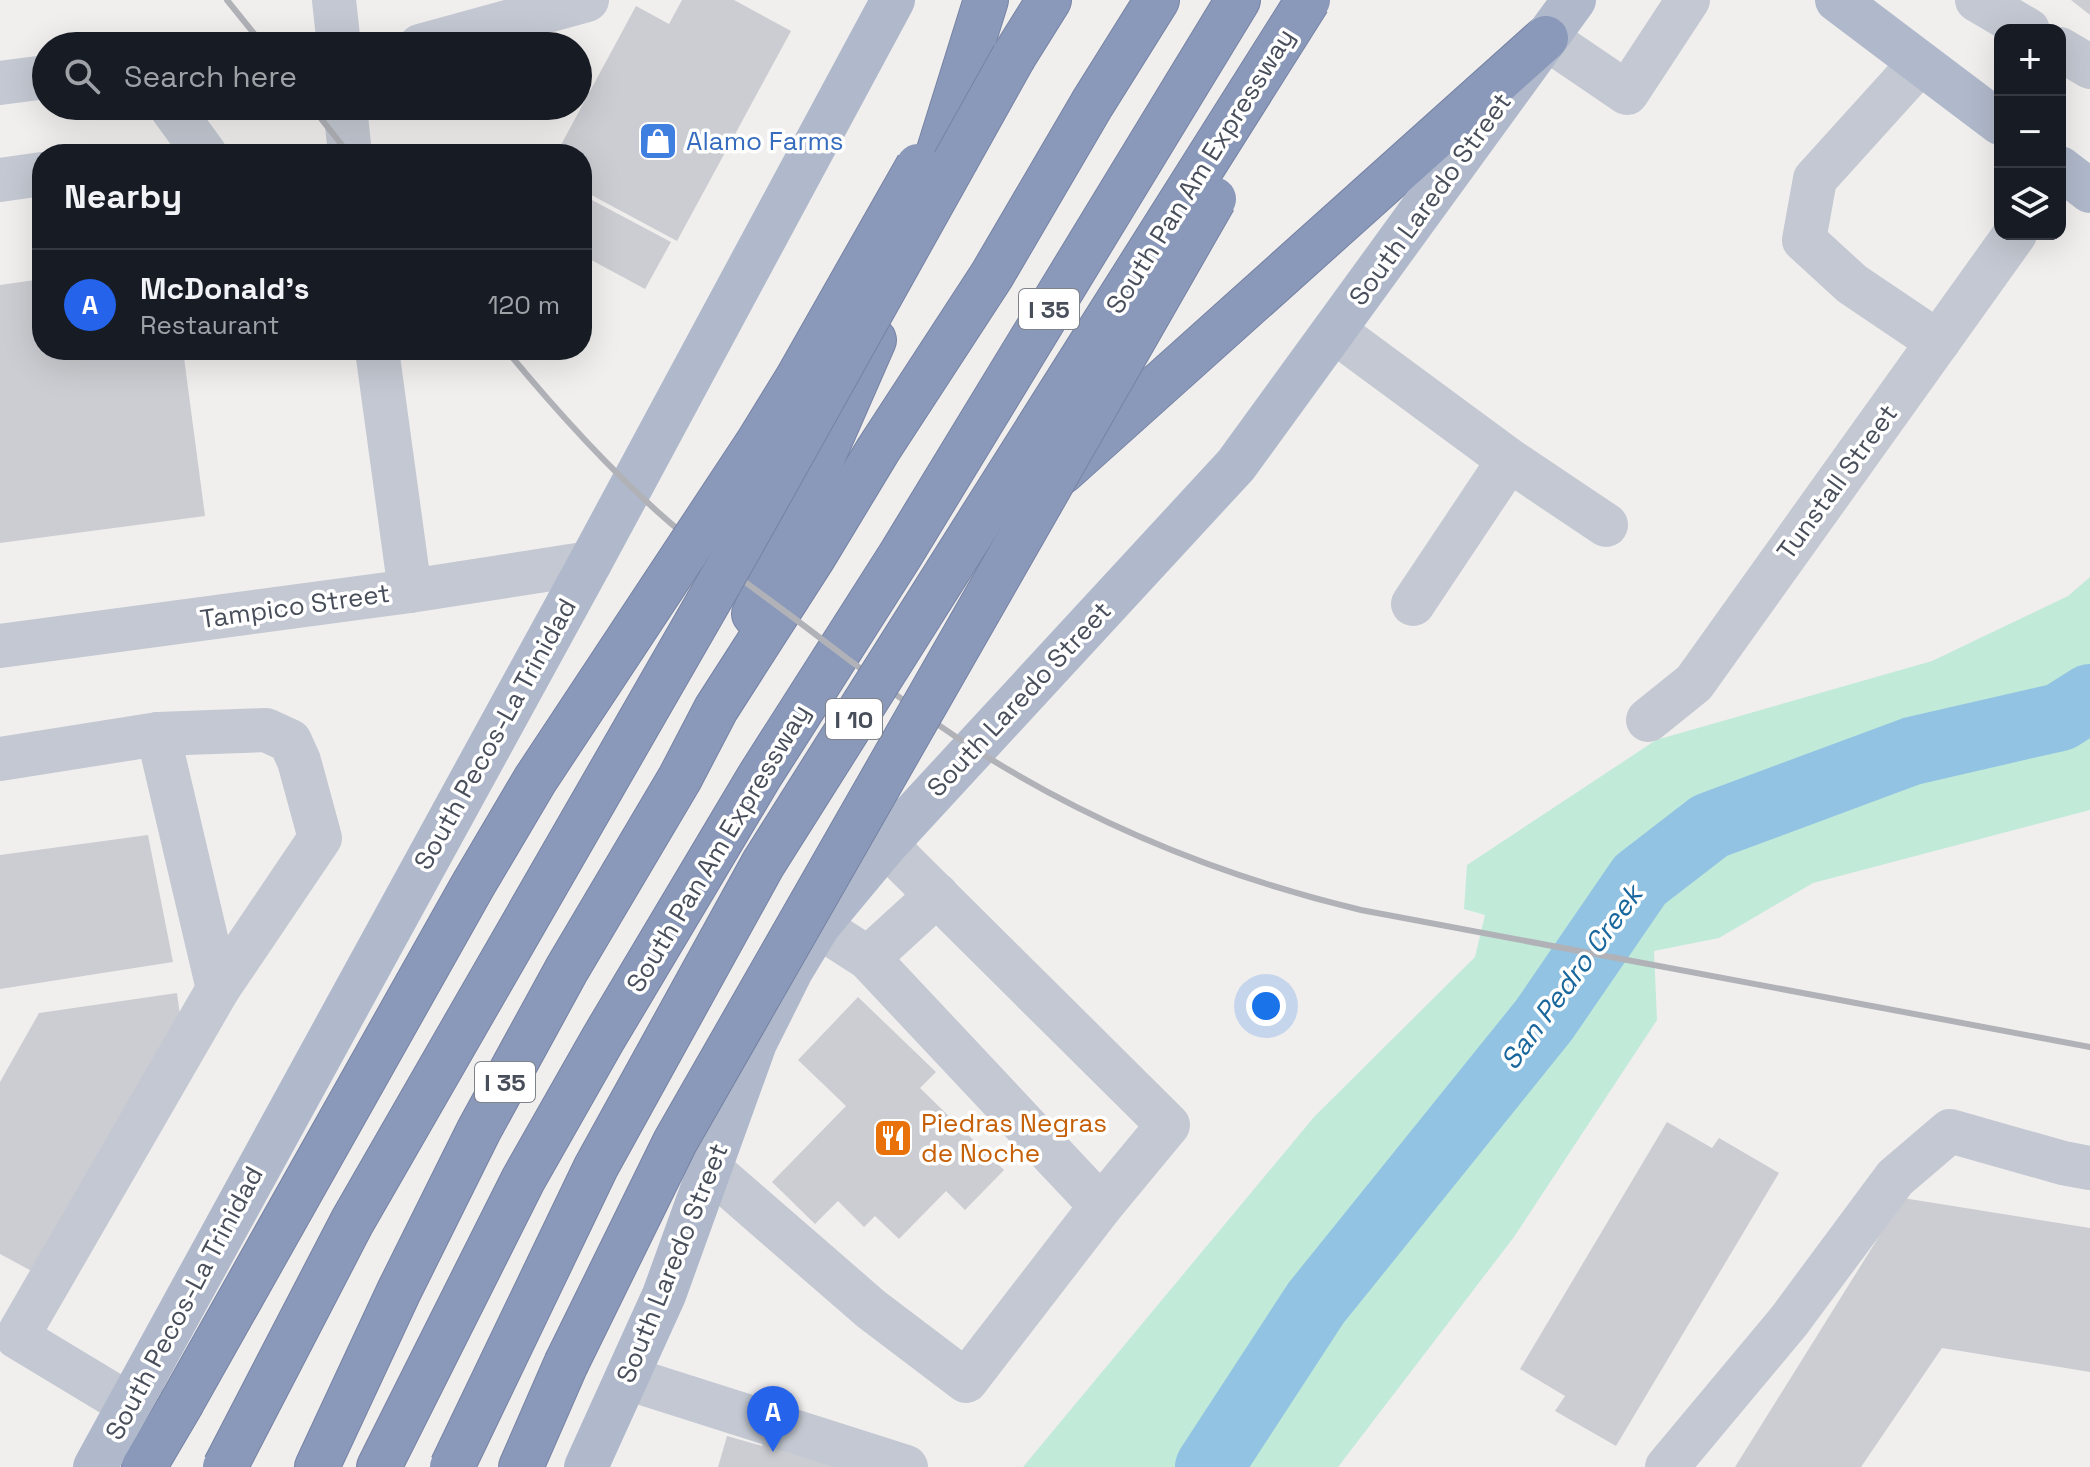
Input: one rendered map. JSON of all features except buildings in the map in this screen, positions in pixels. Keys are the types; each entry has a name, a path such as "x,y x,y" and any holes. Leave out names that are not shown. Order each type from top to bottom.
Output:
{"highway":[{"path":"716,709 776,560 886,314 986,0"},
{"path":"225,1467 352,1222 737,552 1014,56 1049,0"},
{"name":"I 35","path":"317,1467 479,1130 567,969 680,778 716,709 992,275 1157,0"},
{"name":"South Pan Am Expressway","path":"379,1467 523,1180 603,1039 759,777 901,554 1238,0"},
{"name":"South Pan Am Expressway","path":"452,1467 596,1167 763,864 1308,0"},
{"path":"521,1467 566,1364 675,1142 1171,276 1324,0"},
{"path":"759,777 946,578 1546,38"},
{"path":"144,1467 535,780 789,392 931,144 1014,56"}],"main road":[{"name":"South Pecos-La Trinidad","path":"95,1467 590,563 893,0"},
{"name":"South Laredo Street","path":"586,1467 664,1295 755,1043 792,969 818,926 887,843 1236,465 1574,0"},
{"path":"1837,0 1994,118"}],"street":[{"path":"334,0 337,32"},
{"path":"471,32 587,0"},
{"path":"1546,38 1627,93 1688,0"},
{"path":"1977,0 2018,24"},
{"path":"2066,53 2090,67"},
{"path":"1920,63 1815,179 1804,240 1852,284 1938,342"},
{"path":"0,83 32,79"},
{"path":"178,120 192,144"},
{"path":"346,120 349,144"},
{"path":"0,180 32,175"},
{"name":"Tunstall Street","path":"1648,720 1694,683 2011,240"},
{"path":"1334,331 1509,460 1606,525"},
{"path":"378,360 410,591"},
{"path":"1413,604 1509,460"},
{"name":"Tampico Street","path":"0,646 410,591 590,563"},
{"path":"0,759 158,734 266,730 290,741 299,761 320,838 218,989 8,1332 128,1404"},
{"path":"158,734 218,989"},
{"path":"711,1170 871,1309 966,1381 1101,1206 1168,1125 887,843"},
{"path":"868,958 937,895"},
{"path":"818,926 868,958 1101,1206"},
{"path":"1667,1467 1789,1321 1895,1178 1950,1131 2090,1168"},
{"path":"627,1378 906,1467"}],"green space":[{"path":"2090,577 2090,810 1813,883 1719,938 1654,951 1657,1020 1514,1237 1338,1467 1023,1467 1314,1117 1475,957 1485,915 1464,909 1467,865 1656,740 1932,661 2068,596"}],"waterway":[{"name":"San Pedro Creek","path":"1209,1467 1316,1303 1544,1020 1640,880 1710,826 1912,751 2060,717 2090,698"}],"railway":[{"path":"227,0 253,32"},
{"path":"322,120 341,144"},
{"path":"515,360 618,475 715,559 891,691 973,748 1064,801 1160,845 1259,881 1361,910 2090,1047"}],"place":[{"name":"Alamo Farms","path":"658,141"},
{"name":"Piedras Negras de Noche","path":"893,1138"},
{"name":"McDonald's","path":"773,1452"}]}
